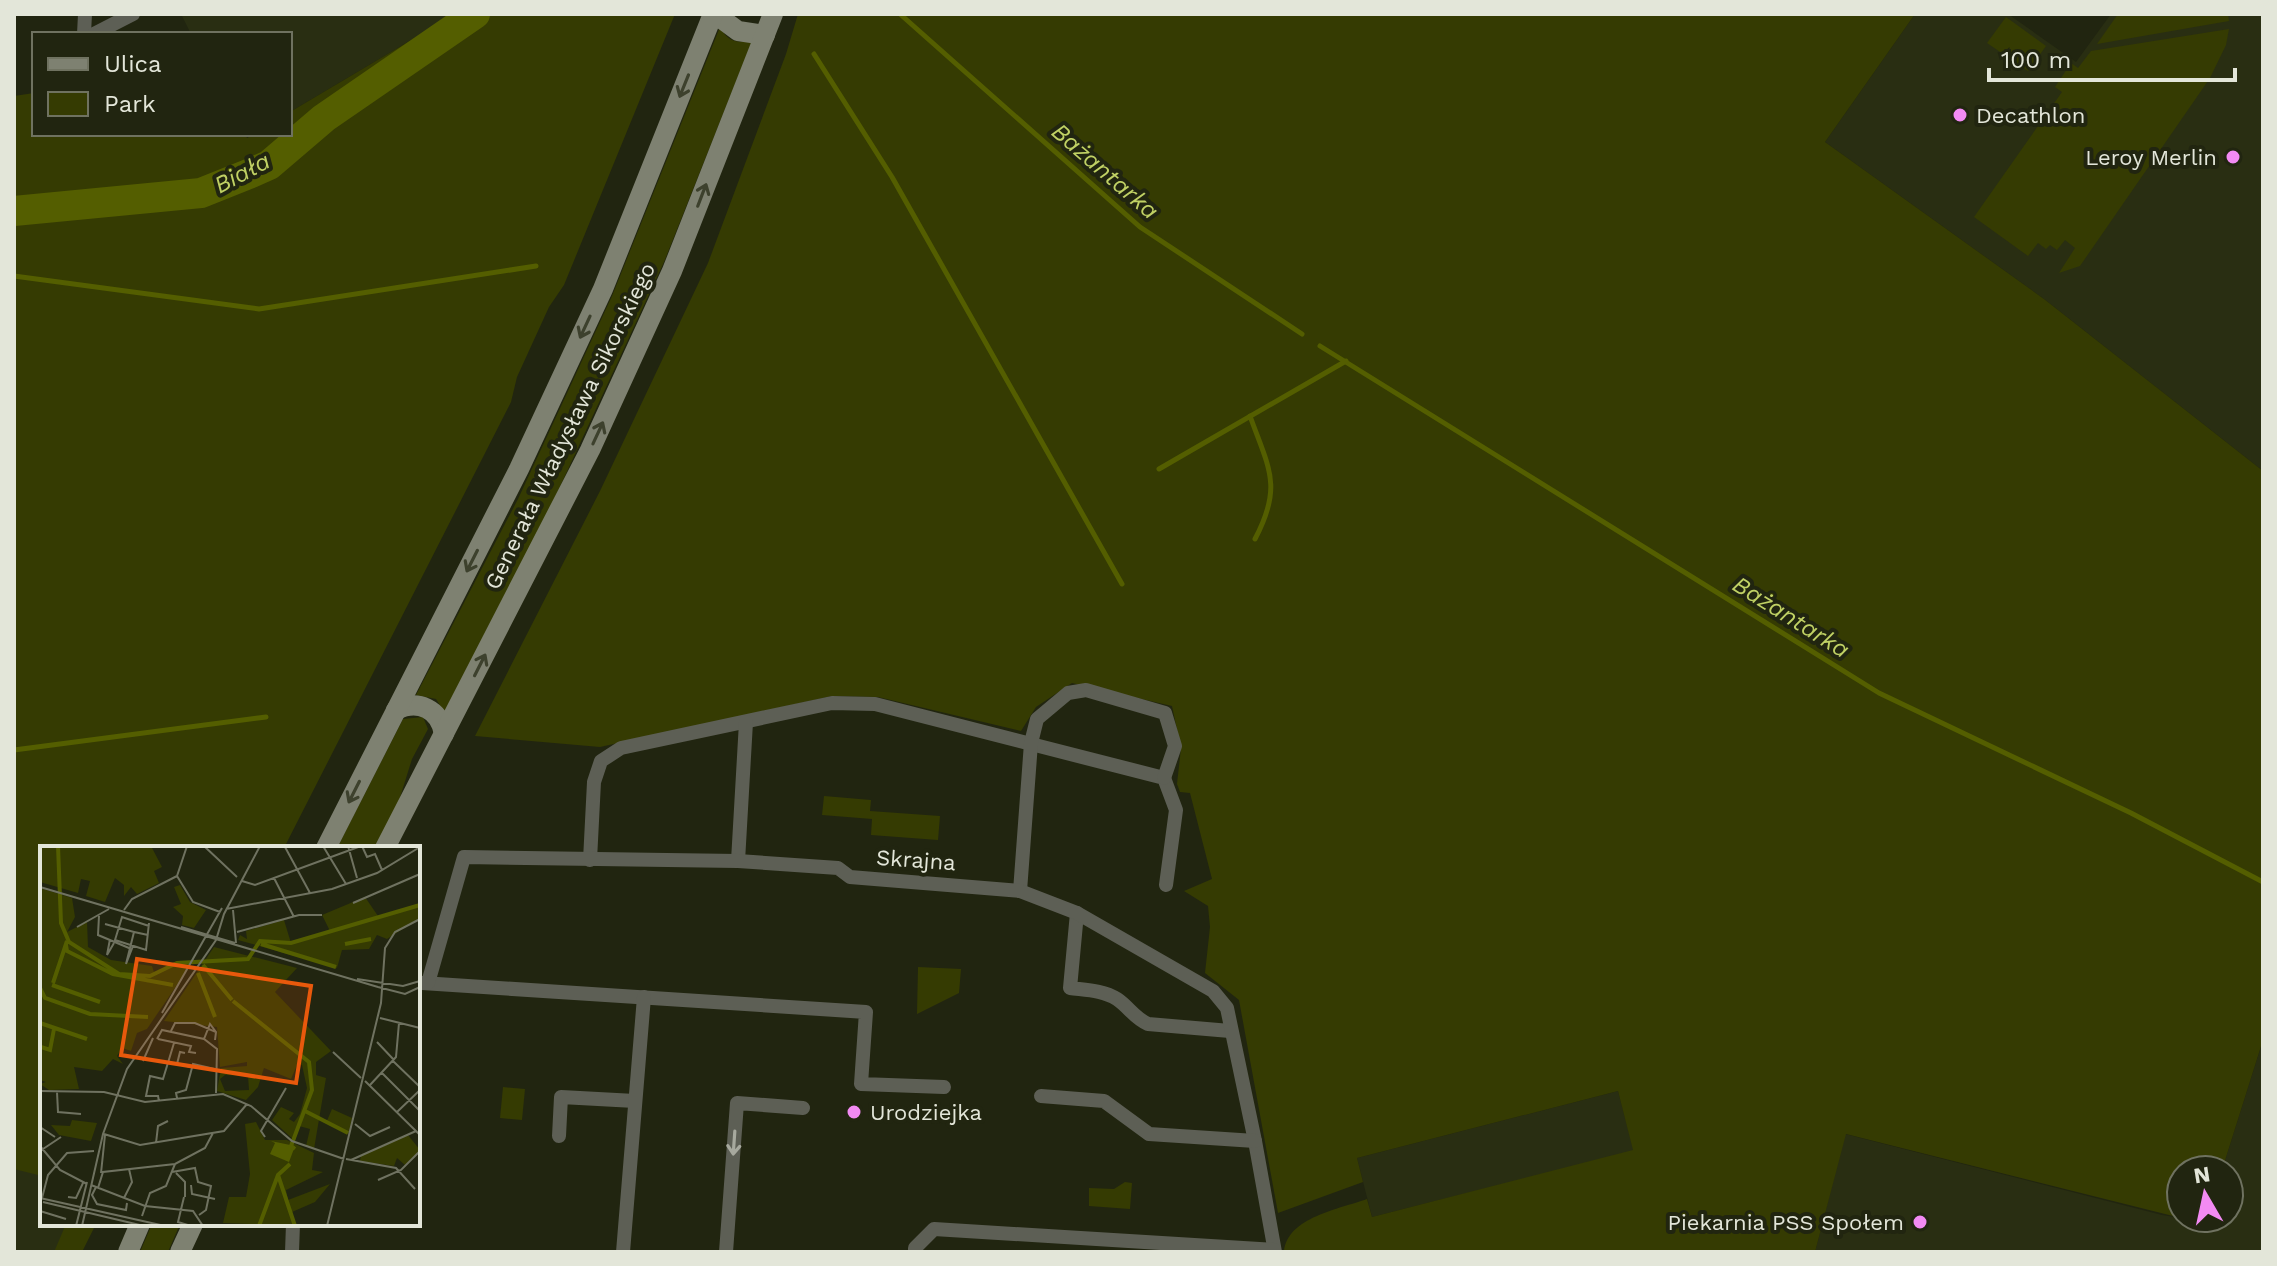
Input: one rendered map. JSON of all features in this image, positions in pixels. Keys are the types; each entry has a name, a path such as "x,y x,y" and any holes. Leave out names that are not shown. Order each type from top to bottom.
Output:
{"main road":[{"path":"714,14 738,31 765,35"},
{"name":"Generała Władysława Sikorskiego","path":"327,846 519,469 603,289 714,14"},
{"name":"Generała Władysława Sikorskiego","path":"386,846 590,450 672,271 773,14"},
{"path":"396,710 414,705 431,710 443,725 444,734"},
{"path":"128,1252 139,1226"},
{"path":"180,1252 192,1226"}],"street":[{"path":"98,32 133,14"},
{"path":"1020,891 1031,743 1037,719 1068,693 1086,690 1165,713 1175,746 1164,778 1176,810 1166,885"},
{"path":"590,860 594,782 601,761 621,748 832,703 875,704 1164,778"},
{"path":"738,861 746,722"},
{"name":"Skrajna","path":"423,983 464,857 738,861 838,868 850,877 1020,891 1077,913 1213,991 1227,1008 1274,1251"},
{"path":"1077,913 1070,988 1095,991 1117,999 1138,1020 1148,1024 1230,1031"},
{"path":"423,983 866,1012 861,1084 944,1087"},
{"path":"623,1252 644,997"},
{"path":"1041,1096 1104,1101 1149,1134 1255,1141"},
{"path":"559,1136 561,1097 635,1101"},
{"path":"726,1252 737,1103 803,1108"},
{"path":"292,1252 293,1226"},
{"path":"915,1252 915,1248 934,1229 1274,1251"}],"shaded area":[{"path":"181,14 455,14 292,111 292,32 190,32"},
{"path":"1915,14 2008,14 2076,62 2111,14 2263,14 2263,471 2044,299 1825,142"},
{"path":"2263,1040 2263,1252 1815,1252 1845,1134 2165,1215 2165,1234 2245,1234 2245,1154 2227,1154"},
{"path":"1618,1091 1634,1151 1372,1217 1357,1158"},
{"path":"14,1157 40,1162 40,1226 70,1226 59,1252 14,1252"}],"green space":[{"path":"455,14 675,14 564,285 549,307 517,377 511,402 285,846 40,846 40,1176 14,1169 14,96 32,93 32,136 292,136 292,111"},
{"path":"798,14 1915,14 1825,142 2044,299 2263,471 2263,1040 2227,1154 2165,1154 2165,1214 1846,1134 1815,1252 1284,1252 1287,1240 1304,1222 1367,1199 1372,1217 1633,1150 1618,1091 1357,1158 1363,1182 1278,1213 1239,1000 1205,973 1210,927 1208,906 1184,891 1212,879 1190,793 1180,792 1177,784 1181,748 1172,706 1072,683 1036,707 1021,731 878,697 832,696 600,747 475,736 600,491 708,263"},
{"path":"2118,14 2228,14 2229,21 2097,44"},
{"path":"2006,17 2046,46 2028,71 1987,43"},
{"path":"720,27 726,36 734,40 742,42 753,39 664,262 520,573 446,715 436,699 416,695 518,499 612,296"},
{"path":"2229,29 2226,45 2210,78 2080,266 2059,273 2075,248 2065,240 2057,250 2050,245 2046,249 2038,243 2028,256 1974,217 2062,92 2055,87 2071,63 2078,68 2091,51"},
{"path":"423,717 428,729 412,759 397,807 376,846 338,846 403,719"},
{"path":"824,796 871,800 870,811 940,816 938,840 871,835 872,819 822,815"},
{"path":"918,967 961,969 959,993 917,1014"},
{"path":"503,1087 525,1089 522,1120 500,1118"},
{"path":"1125,1182 1132,1183 1130,1209 1089,1206 1089,1188 1114,1189"},
{"path":"65,1226 95,1226 82,1252 54,1252"},
{"path":"151,1226 179,1226 168,1252 140,1252"}],"waterway":[{"name":"Biała","path":"14,211 201,193 251,173 269,165 324,118 475,14"},
{"name":"Bażantarka","path":"900,14 1140,227 1302,334"},
{"path":"814,54 892,177 1122,584"},
{"path":"14,276 259,309 536,266"},
{"name":"Bażantarka","path":"1320,346 1879,693 2131,813 2263,882"},
{"path":"1159,469 1346,361"},
{"path":"1250,416 1267,464 1271,491 1264,521 1255,539"},
{"path":"14,750 266,717"}],"place":[{"name":"Decathlon","path":"1960,115"},
{"name":"Leroy Merlin","path":"2233,157"},
{"name":"Urodziejka","path":"854,1112"},
{"name":"Piekarnia PSS Społem","path":"1920,1222"}]}
